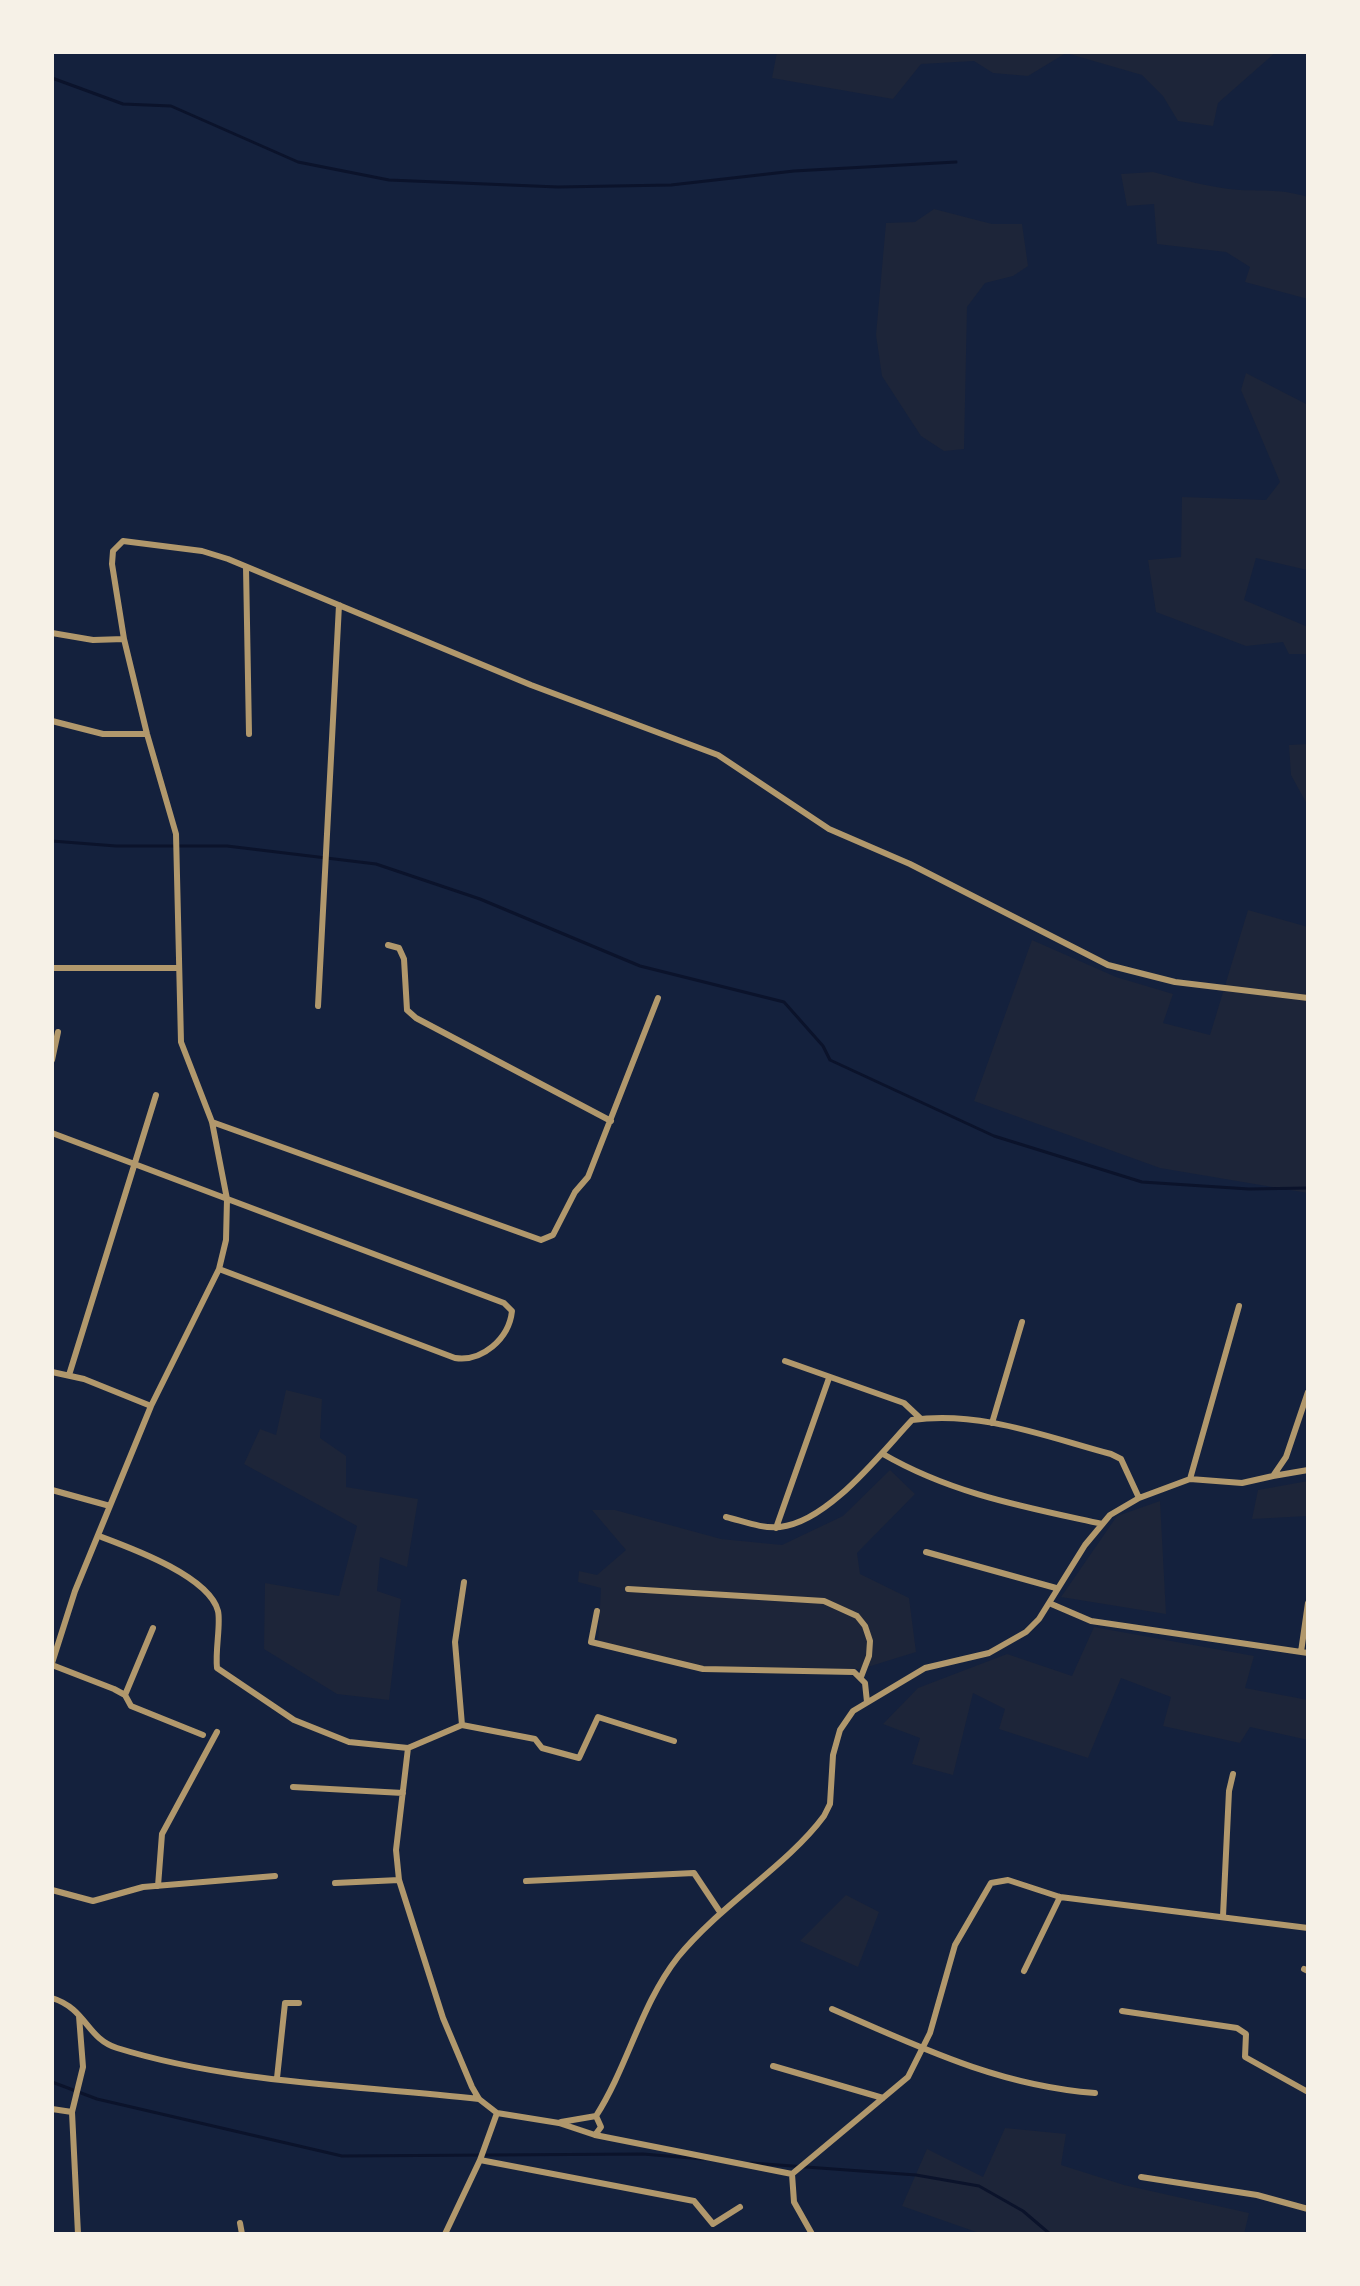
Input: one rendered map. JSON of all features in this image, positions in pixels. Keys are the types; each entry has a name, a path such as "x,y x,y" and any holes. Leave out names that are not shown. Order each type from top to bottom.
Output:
{"street":[{"path":"203,1735 131,1706 125,1695 52,1664 75,1591 151,1406 219,1269 226,1240 227,1199 212,1122 181,1042 176,834 124,639 112,564 113,551 123,541 129,539 202,551 531,685 718,755 829,829 910,864 1108,965 1175,982 1308,998"},
{"path":"246,567 249,734"},
{"path":"318,1006 339,605"},
{"path":"52,633 93,640 124,639"},
{"path":"52,721 103,734 147,734"},
{"path":"388,945 399,948 404,959 407,1010 416,1018 611,1121"},
{"path":"52,968 179,968"},
{"path":"212,1122 541,1240 553,1235 575,1192 588,1177 658,998"},
{"path":"52,1060 58,1032"},
{"path":"69,1375 156,1095"},
{"path":"52,1133 504,1303 512,1311 511,1319 487,1352 475,1358 455,1358 219,1269"},
{"path":"1190,1479 1239,1306"},
{"path":"992,1423 1022,1322"},
{"path":"785,1361 904,1403 921,1419"},
{"path":"52,1372 69,1375 151,1406"},
{"path":"776,1528 829,1378"},
{"path":"1273,1476 1286,1457 1308,1392"},
{"path":"726,1517 776,1528 795,1525 815,1514 883,1454 912,1420 921,1419 974,1419 1121,1459 1139,1498"},
{"path":"883,1454 913,1471 971,1495 1102,1524"},
{"path":"559,2123 596,2116 610,2094 657,1990 677,1958 720,1912 824,1816 830,1804 833,1755 840,1730 853,1711 925,1668 1008,1645 1026,1632 1102,1524 1139,1498 1190,1479 1242,1483 1308,1470"},
{"path":"52,1490 110,1506"},
{"path":"99,1536 130,1547 208,1591 218,1613 214,1646 217,1668 294,1720 349,1742 408,1748 462,1725 535,1739 542,1748 579,1758 598,1717 674,1741"},
{"path":"926,1552 1056,1588"},
{"path":"462,1725 455,1642 464,1582"},
{"path":"628,1589 824,1601 857,1616 865,1626 870,1641 869,1656 861,1677 867,1702"},
{"path":"1049,1603 1091,1621 1305,1652 1308,1603"},
{"path":"597,1611 591,1642 703,1669 842,1669 861,1677"},
{"path":"125,1695 153,1628"},
{"path":"158,1886 162,1834 217,1732"},
{"path":"408,1748 396,1850 399,1880 443,2018 479,2099 497,2113 559,2123 595,2135 792,2174"},
{"path":"1223,1916 1229,1791 1233,1774"},
{"path":"293,1787 403,1793"},
{"path":"526,1881 694,1873 720,1912"},
{"path":"52,1890 93,1901 158,1886 275,1876"},
{"path":"335,1883 399,1880"},
{"path":"792,2174 908,2077 922,2049 955,1945 991,1883 1008,1880 1060,1897 1308,1928"},
{"path":"1024,1971 1060,1897"},
{"path":"52,1998 71,2004 97,2038 115,2047 277,2078 479,2099"},
{"path":"277,2078 285,2003 299,2003"},
{"path":"832,2009 922,2049 1026,2085 1095,2093"},
{"path":"1122,2011 1244,2031 1245,2057 1308,2092"},
{"path":"78,2234 72,2112 83,2067 79,2012"},
{"path":"773,2066 883,2098"},
{"path":"52,2109 72,2112"},
{"path":"445,2234 480,2160 497,2113"},
{"path":"596,2116 601,2127 617,2139"},
{"path":"582,2131 583,2118"},
{"path":"595,2135 601,2127"},
{"path":"480,2160 694,2201 713,2224 740,2207"},
{"path":"792,2174 794,2202 812,2234"},
{"path":"1141,2177 1257,2195 1308,2209"},
{"path":"240,2223 242,2234"}],"shaded area":[{"path":"777,52 1276,52 1218,103 1213,126 1178,121 1163,96 1142,75 1066,53 1028,76 993,73 974,61 921,64 893,99 772,78"},
{"path":"1153,172 1218,187 1308,197 1308,299 1245,282 1250,267 1226,252 1157,244 1154,204 1127,206 1121,174"},
{"path":"934,209 992,224 1022,224 1028,266 1013,276 985,283 967,307 964,449 944,451 921,436 882,376 876,335 886,223 915,222"},
{"path":"1246,373 1308,405 1307,570 1256,558 1244,600 1308,627 1308,654 1289,654 1283,642 1246,646 1156,612 1148,560 1181,557 1182,497 1266,500 1280,482 1241,390"},
{"path":"1308,744 1308,806 1291,775 1289,745"},
{"path":"1248,910 1308,927 1308,1193 1160,1168 974,1101 1032,940 1116,977 1173,994 1163,1023 1210,1035"},
{"path":"286,1390 322,1399 320,1438 346,1456 346,1487 418,1499 407,1567 380,1557 377,1591 401,1599 389,1700 337,1694 264,1649 265,1583 339,1596 357,1526 244,1464 260,1429 276,1435"},
{"path":"890,1470 915,1494 857,1553 860,1574 909,1598 916,1652 861,1669 694,1667 598,1642 601,1588 578,1582 579,1571 597,1575 626,1550 592,1510 615,1510 721,1539 782,1545 843,1516"},
{"path":"1308,1481 1308,1516 1252,1519 1258,1490"},
{"path":"1160,1501 1166,1614 1061,1597 1117,1516"},
{"path":"1094,1627 1254,1656 1245,1688 1308,1700 1308,1740 1250,1727 1240,1743 1163,1726 1171,1697 1121,1678 1088,1758 999,1729 1005,1709 973,1693 953,1775 912,1764 920,1738 883,1724 918,1688 1007,1654 1072,1676"},
{"path":"846,1895 879,1912 858,1967 800,1941"},
{"path":"1005,2128 1066,2134 1061,2165 1124,2185 1249,2213 1244,2234 982,2234 902,2206 927,2149 983,2177"}],"waterway":[{"path":"52,78 123,104 171,106 298,162 389,180 558,187 671,185 794,171 956,162"},
{"path":"52,841 116,846 227,846 376,864 480,899 640,966 784,1002 823,1046 830,1060 994,1136 1142,1182 1249,1189 1308,1188"},
{"path":"52,2082 97,2099 342,2156 643,2154 703,2159"},
{"path":"751,2163 916,2175 979,2186 1023,2211 1050,2234"}]}
